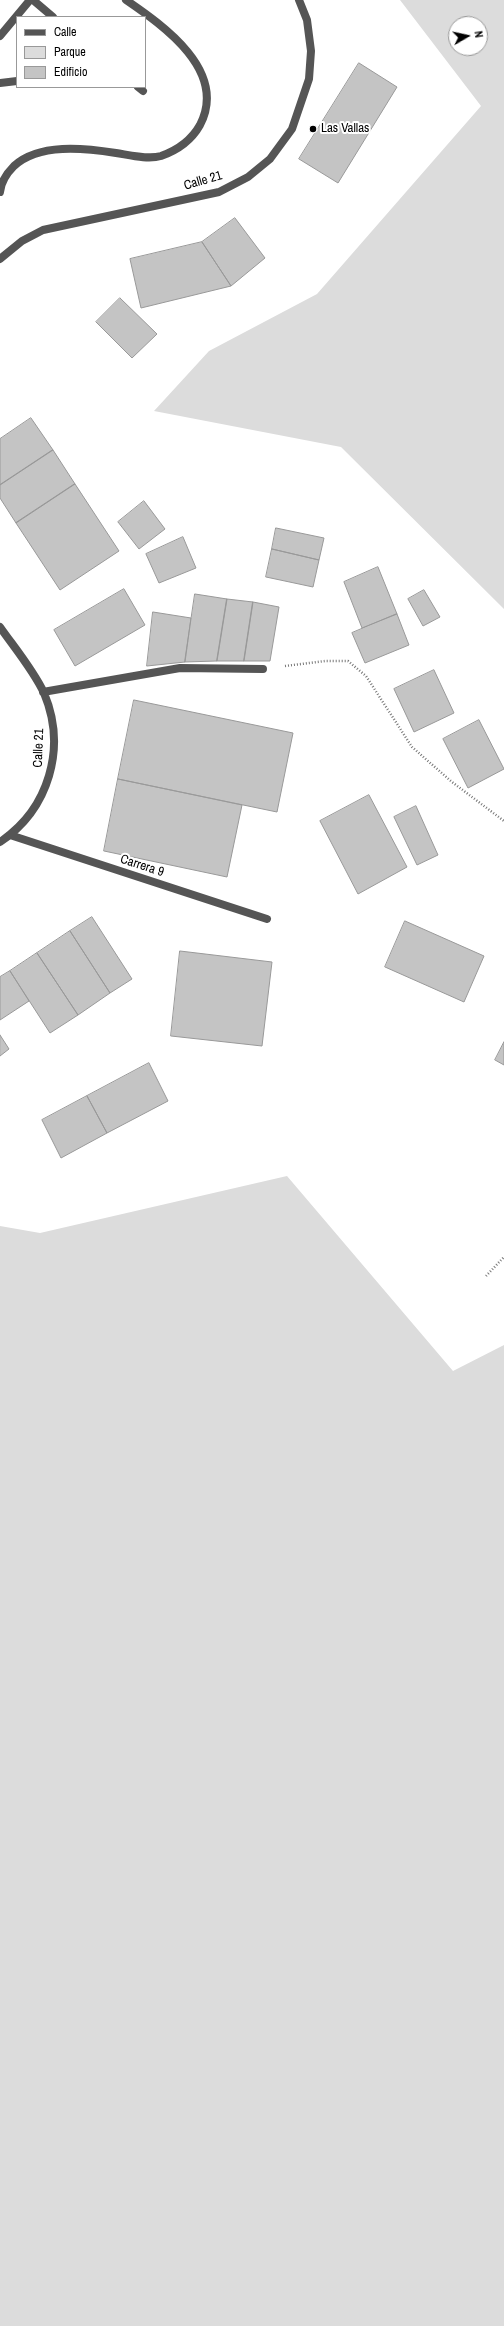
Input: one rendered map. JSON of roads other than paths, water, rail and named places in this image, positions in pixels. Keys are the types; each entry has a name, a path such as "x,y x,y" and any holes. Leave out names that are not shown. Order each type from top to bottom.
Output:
{"street":[{"path":"18,16 32,0 52,16"},
{"path":"0,192 1,186 9,171 20,161 34,154 52,150 75,150 134,156 159,156 180,148 194,135 204,116 207,96 202,74 189,52 161,24 126,0"},
{"name":"Calle 21","path":"0,259 22,241 43,230 219,192 248,177 270,159 292,129 309,79 311,52 307,20 299,0"},
{"path":"0,36 16,18"},
{"path":"0,83 16,81"},
{"name":"Calle 21","path":"0,627 43,692 51,712 55,737 52,768 44,791 31,812 10,835 0,842"},
{"path":"43,692 180,668 263,669"},
{"name":"Carrera 9","path":"10,835 267,920"}],"place":[{"name":"Las Vallas","path":"313,129"}]}
